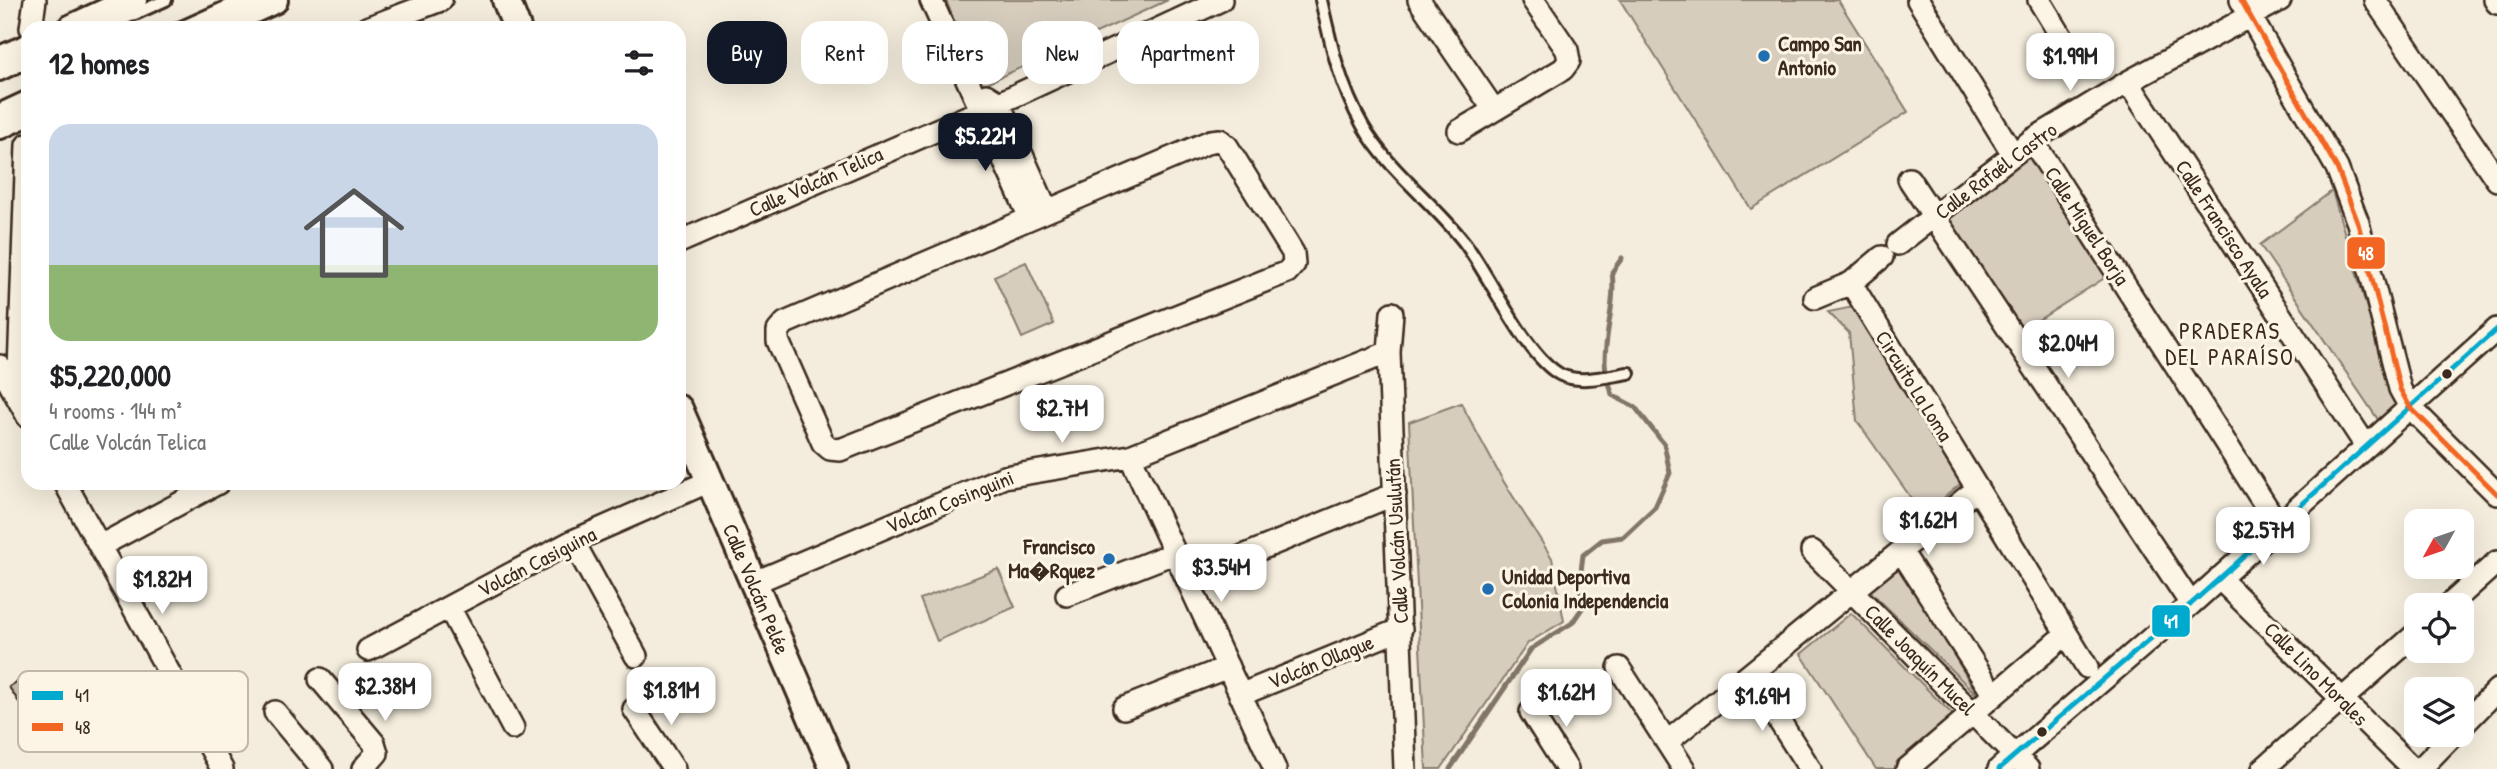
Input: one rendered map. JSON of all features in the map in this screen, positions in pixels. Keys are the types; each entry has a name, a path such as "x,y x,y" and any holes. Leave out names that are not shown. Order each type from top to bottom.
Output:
{"street":[{"path":"32,21 35,0"},
{"path":"87,21 133,0"},
{"path":"228,21 274,0"},
{"path":"386,21 441,0"},
{"path":"506,0 514,21"},
{"path":"931,0 969,86 989,106 1039,215"},
{"name":"Calle Volcán Telica","path":"686,239 989,106 1221,0"},
{"path":"1419,0 1494,110"},
{"path":"1459,131 1563,69 1569,61 1567,50 1533,0"},
{"path":"1918,0 2013,154"},
{"path":"2040,0 2064,41"},
{"name":"Calle Rafaél Castro","path":"1815,298 1851,283 2032,140 2246,8 2280,0"},
{"path":"2375,0 2497,180"},
{"path":"2246,8 2337,168 2358,223 2400,389 2410,407 2497,494"},
{"path":"0,60 21,51"},
{"name":"Calle Francisco Ayala","path":"2128,82 2366,446"},
{"path":"0,125 21,115"},
{"path":"1220,140 1227,146 1293,253 1294,264 1287,272 840,450 830,449 823,443 778,341 778,331 785,323 1039,215 1211,141 1220,140"},
{"name":"Calle Miguel Borja","path":"2032,140 2278,525"},
{"path":"1909,179 2191,604"},
{"name":"Circuito La Loma","path":"1851,283 2087,667"},
{"name":"Calle Volcán Usulután","path":"1392,313 1389,352 1405,769"},
{"path":"2014,765 2497,329"},
{"name":"Volcán Cosinguini","path":"753,583 1004,477 1130,456 1389,352"},
{"path":"0,366 21,404"},
{"name":"Calle Volcán Pelée","path":"686,425 834,769"},
{"path":"1130,456 1275,769"},
{"name":"Volcán Casiguina","path":"368,650 573,541 710,481"},
{"path":"1667,742 1977,489"},
{"path":"69,490 168,671"},
{"path":"100,546 205,490"},
{"path":"1187,579 1395,494"},
{"path":"573,541 636,656"},
{"name":"Calle Joaquín Mucel","path":"1812,551 1972,713 2014,765"},
{"path":"1901,551 1994,695"},
{"path":"1067,595 1174,553"},
{"path":"2462,593 2497,562"},
{"name":"Calle Lino Morales","path":"2219,578 2413,769"},
{"path":"449,607 513,728"},
{"name":"Volcán Ollague","path":"1240,695 1401,629"},
{"path":"1907,769 2066,634"},
{"path":"2263,769 2404,644"},
{"path":"1124,708 1228,667"},
{"path":"1619,667 1684,769"},
{"path":"1750,674 1810,769"},
{"path":"320,679 374,743 377,753 363,769"},
{"path":"2474,714 2497,690"},
{"path":"634,709 674,769"},
{"path":"275,712 322,769"},
{"path":"1531,712 1567,769"},
{"path":"2420,769 2442,747"},
{"path":"213,752 222,769"}],"lane":[{"path":"120,21 166,0"},
{"path":"194,21 241,0"},
{"path":"1321,0 1340,81 1364,128 1400,173 1465,243 1536,354 1564,376 1583,379 1629,373"},
{"path":"0,75 21,65"},
{"path":"0,109 21,99"}],"shaded area":[{"path":"946,0 1168,0 1117,21 1103,30 1103,21 1022,21 1022,67 1008,74 1008,21 954,21"},
{"name":"Campo San Antonio","path":"1620,0 1838,0 1908,112 1751,209"},
{"path":"2029,143 2114,272 2015,335 1937,217"},
{"path":"2332,191 2397,409 2379,421 2260,245"},
{"path":"1026,262 1054,324 1022,338 994,276"},
{"path":"1858,306 1964,481 1923,515 1857,421 1849,333 1828,312"},
{"name":"Unidad Deportiva Colonia Independencia","path":"1461,403 1502,479 1552,558 1564,621 1528,643 1441,769 1426,769 1409,422"},
{"path":"1901,565 1978,696 1870,591"},
{"path":"998,569 1015,607 937,641 920,599"},
{"path":"1851,613 1957,719 1897,769 1876,769 1801,654"}],"building":[{"path":"18,681 18,701 9,687"}],"waterway":[{"path":"1450,769 1531,649 1572,623 1585,604 1579,587 1583,555 1602,540 1623,537 1655,507 1670,473 1664,444 1635,407 1612,395 1607,374 1605,350 1613,294 1612,272 1622,258"}],"transit line":[{"name":"48","path":"2241,0 2337,168 2358,223 2400,389 2410,407 2497,494"},
{"name":"41","path":"1999,769 2191,604 2497,329"}],"place":[{"name":"Campo San Antonio","path":"1764,56"},
{"name":"Francisco Ma�Rquez","path":"1109,559"},
{"name":"Unidad Deportiva Colonia Independencia","path":"1488,589"}],"district":[{"name":"PRADERAS DEL PARAÍSO","path":"2230,344"}]}
